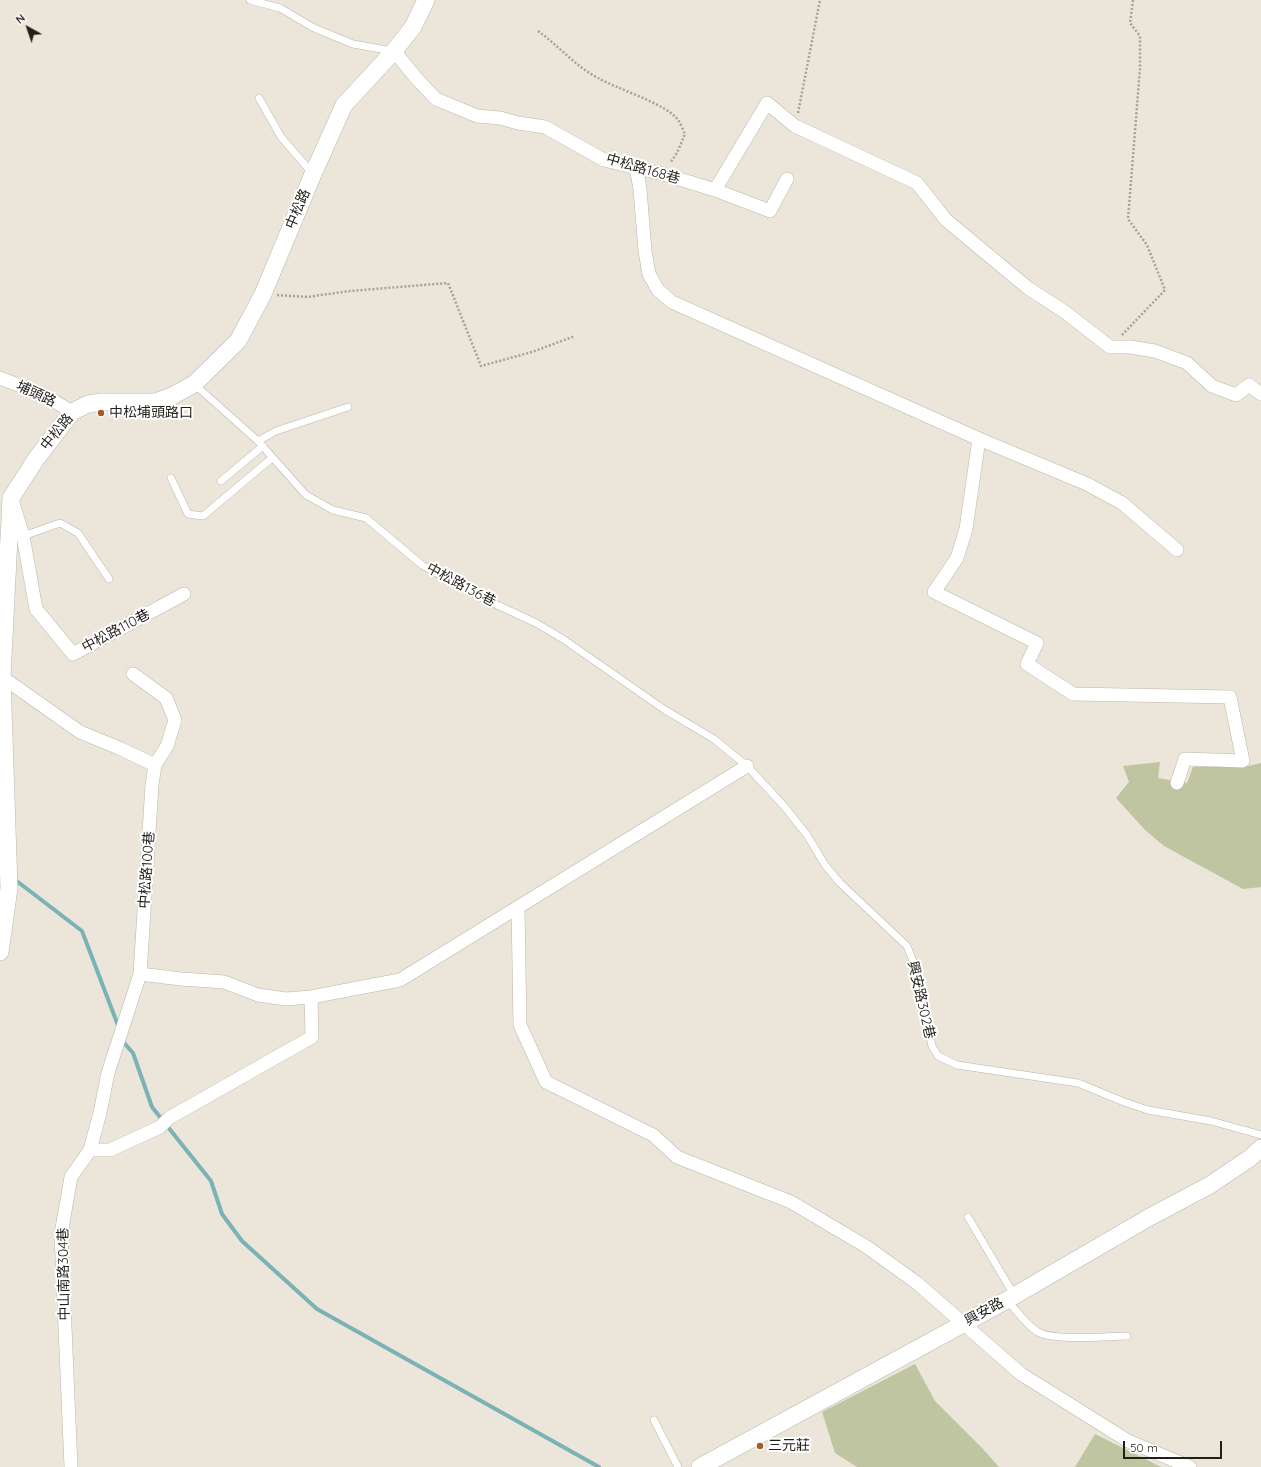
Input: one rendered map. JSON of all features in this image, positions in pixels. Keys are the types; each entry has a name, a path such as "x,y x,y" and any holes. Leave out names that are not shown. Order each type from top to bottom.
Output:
{"street":[{"name":"中松路","path":"0,952 9,888 3,785 2,677 5,504 36,459 72,412 88,404 101,402 155,402 172,396 194,384 238,341 263,294 313,174 344,106 394,51 413,27 426,0"},
{"name":"中松路168巷","path":"394,51 436,99 477,116 500,118 518,123 545,127 604,160 663,174 715,190 770,211 787,179"},
{"path":"715,190 767,103 795,126 917,183 946,220 1028,288 1065,312 1110,347 1130,347 1155,351 1187,363 1212,386 1236,395 1248,385 1261,394"},
{"path":"636,167 640,189 645,251 649,274 658,290 672,302 979,439 1087,484 1122,503 1177,550"},
{"name":"埔頭路","path":"0,378 44,395 72,412"},
{"path":"979,439 966,529 957,558 934,592 1037,643 1028,664 1073,694 1230,697 1243,761 1185,759 1177,783"},
{"name":"中松路110巷","path":"5,504 24,536 36,609 73,654 184,594"},
{"name":"中松路100巷","path":"133,674 166,698 175,720 167,746 155,765 152,785 140,974"},
{"path":"2,677 80,732 155,765"},
{"path":"140,974 224,982 258,995 286,999 311,997 400,980 747,766"},
{"path":"518,907 520,1025 546,1082 654,1135 677,1157 792,1202 873,1251 917,1283 1021,1374 1128,1441 1190,1467"},
{"name":"中山南路304巷","path":"71,1467 61,1234 71,1177 90,1150 100,1113 108,1073 140,974"},
{"path":"90,1150 110,1150 160,1127 169,1118 312,1037 311,997"},
{"name":"興安路","path":"700,1467 963,1323 1148,1218 1210,1185 1250,1158 1261,1148"}],"lane":[{"path":"250,0 280,8 314,28 353,44 394,51"},
{"path":"259,98 281,137 313,174"},
{"name":"中松路136巷","path":"194,384 260,443 306,495 333,510 366,518 422,565 478,596 563,639 665,710 714,739 747,766"},
{"path":"221,481 260,443 276,431 348,407"},
{"path":"171,478 188,514 203,516 272,458"},
{"path":"24,536 60,523 78,533 109,579"},
{"name":"興安路302巷","path":"747,766 784,806 807,835 825,865 840,883 907,946 915,966 932,1046 938,1056 957,1065 1078,1083 1148,1110 1211,1121 1261,1135"},
{"path":"968,1216 1010,1297 1027,1322 1039,1333 1053,1337 1127,1336"},
{"path":"654,1420 678,1467"}],"path":[{"path":"795,126 820,0"},
{"path":"1110,347 1165,290 1147,245 1128,219 1140,68 1140,36 1130,23 1132,0"},
{"path":"538,31 553,42 569,58 598,78 668,111 678,120 685,134 677,153 663,174"},
{"path":"263,294 307,298 350,291 448,283 481,366 532,352 575,336"}],"green space":[{"path":"1160,762 1158,778 1187,783 1193,767 1249,766 1261,763 1261,887 1243,889 1164,846 1145,830 1116,798 1129,782 1123,766"},
{"path":"915,1364 935,1401 999,1467 857,1467 835,1453 822,1412"},
{"path":"1095,1434 1161,1467 1075,1467"}],"waterway":[{"path":"12,883 18,882 82,931 119,1028"},
{"path":"123,1040 133,1053 152,1107 211,1181 222,1214 242,1241 317,1309 599,1467"}],"place":[{"name":"中松埔頭路口","path":"101,413"},
{"name":"三元莊","path":"760,1446"}]}
